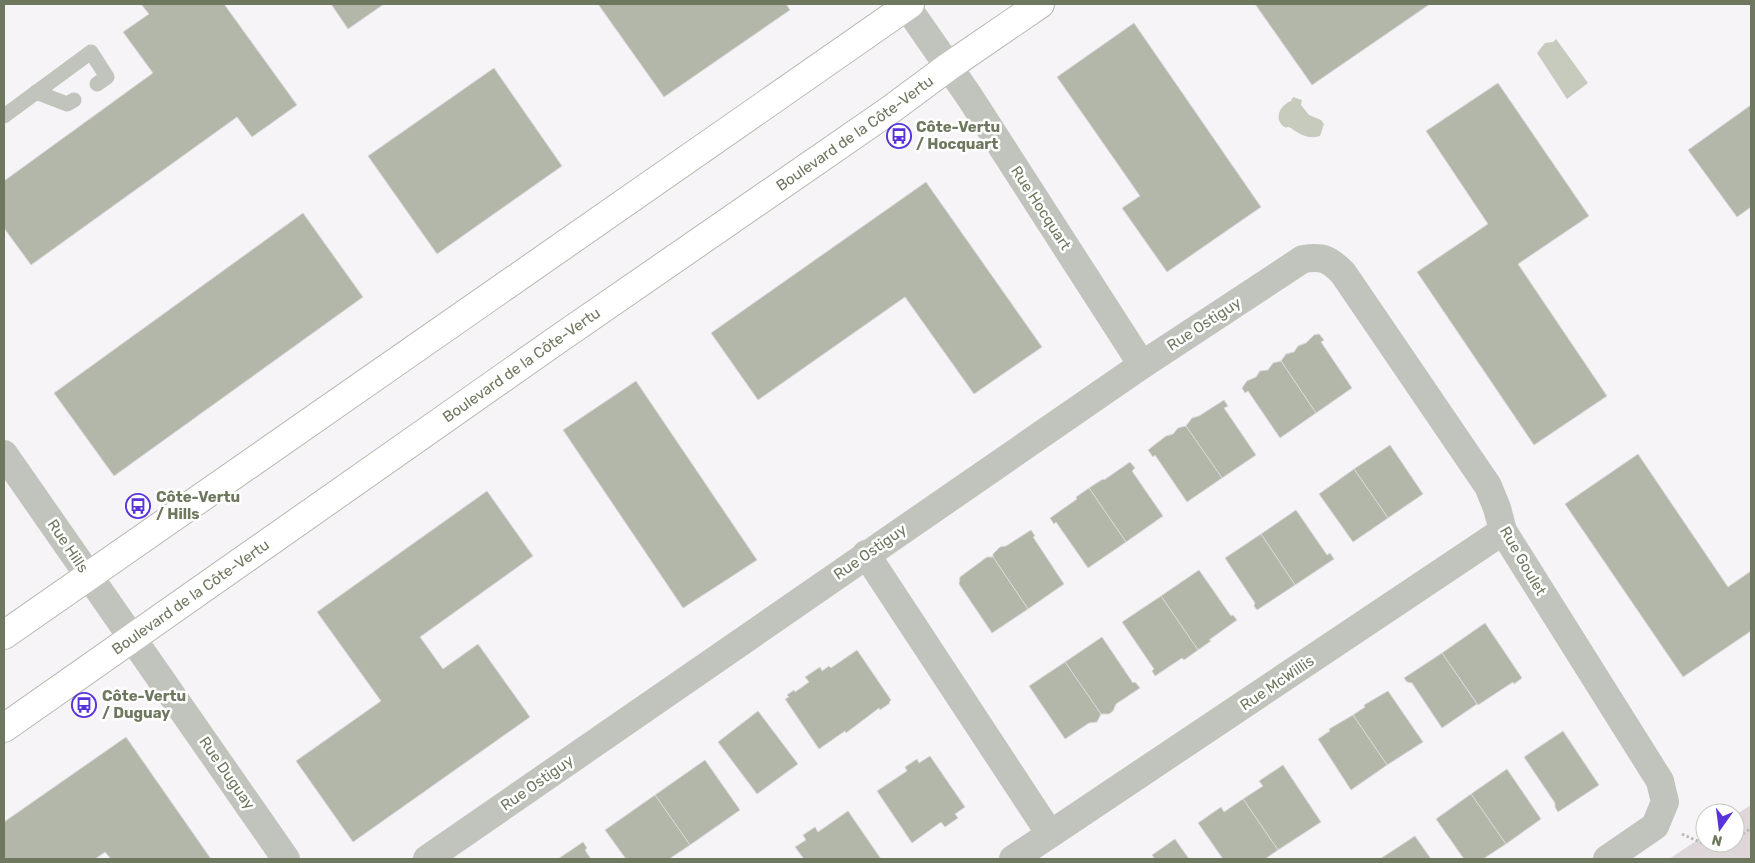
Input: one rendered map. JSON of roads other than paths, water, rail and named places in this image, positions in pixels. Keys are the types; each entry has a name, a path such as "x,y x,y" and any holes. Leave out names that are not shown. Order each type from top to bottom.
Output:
{"main road":[{"path":"4,635 907,4"},
{"name":"Boulevard de la Côte-Vertu","path":"4,728 556,340 890,110 948,67 1040,4"}],"street":[{"name":"Rue Hocquart","path":"907,4 975,105 1142,365"},
{"name":"Rue Ostiguy","path":"428,859 866,554 1142,365 1303,259 1318,257"},
{"name":"Rue Goulet","path":"1318,257 1332,262 1343,273 1488,486 1497,508 1503,531 1660,781 1661,812 1655,826 1607,859"},
{"name":"Rue Hills","path":"4,454 133,638"},
{"name":"Rue McWillis","path":"1013,859 1503,531"},
{"path":"866,554 1050,834"},
{"name":"Rue Duguay","path":"133,638 286,859"}],"lane":[{"path":"4,116 91,52 107,77 97,84"},
{"path":"36,92 68,104 74,100"}],"place":[{"name":"Côte-Vertu / Hocquart","path":"899,136"},
{"name":"Côte-Vertu / Hills","path":"138,506"},
{"name":"Côte-Vertu / Duguay","path":"84,705"}]}
